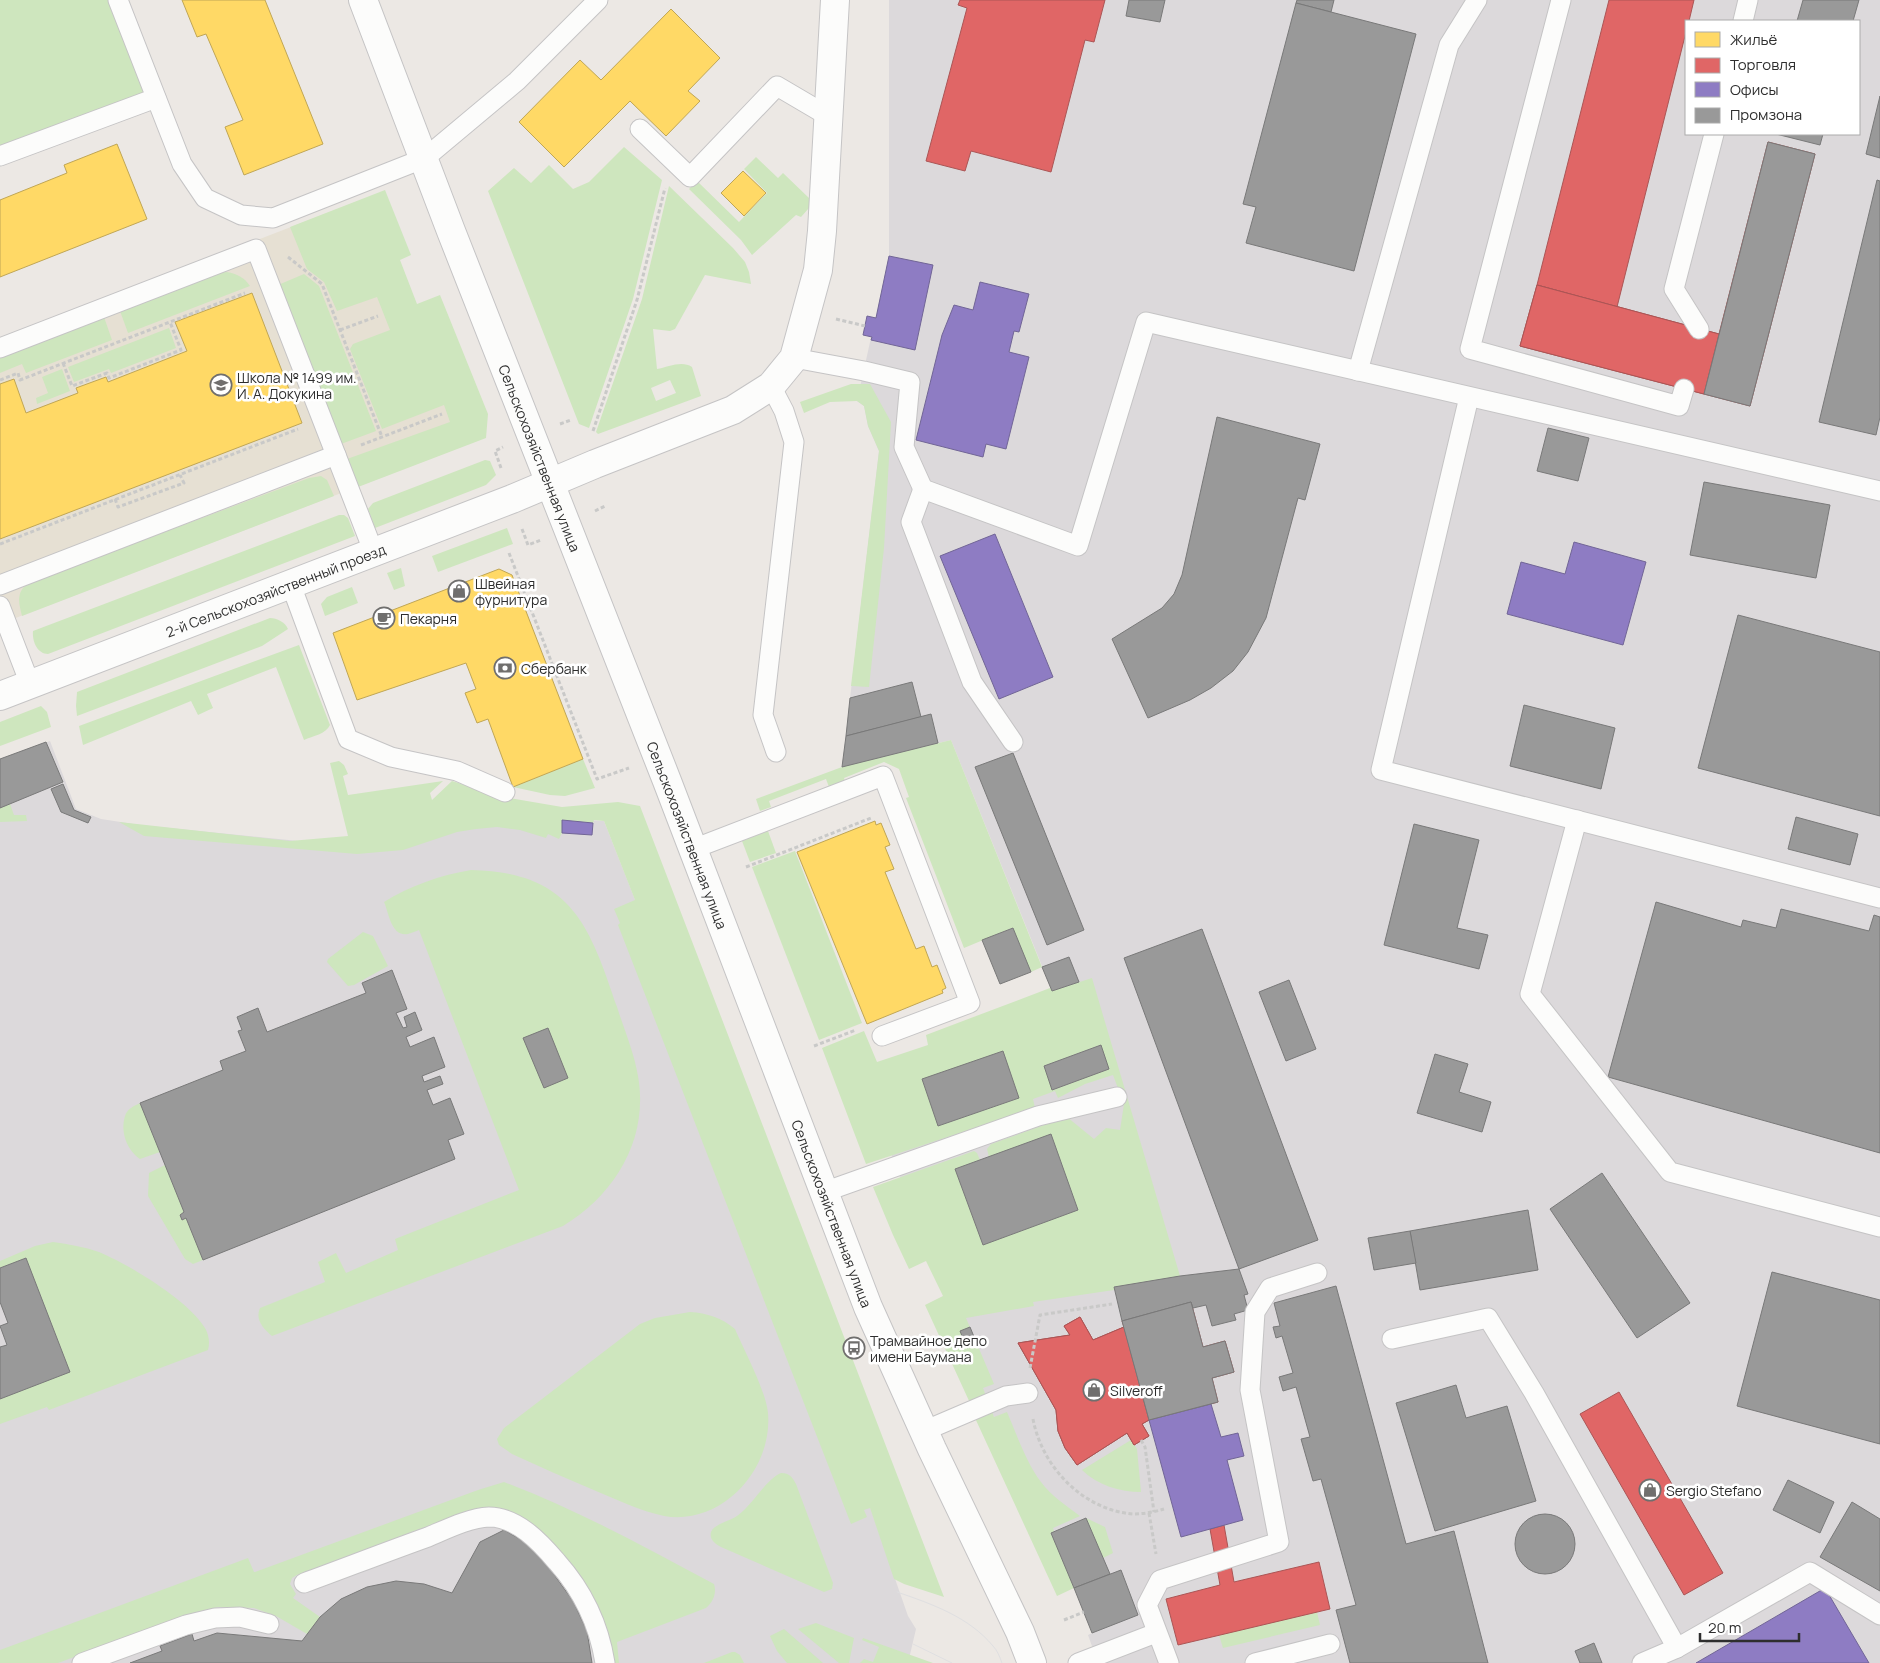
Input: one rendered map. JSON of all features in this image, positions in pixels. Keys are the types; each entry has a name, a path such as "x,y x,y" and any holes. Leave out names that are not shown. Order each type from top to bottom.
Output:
{"main road":[{"name":"Сельскохозяйственная улица","path":"363,0 693,849 868,1307 924,1431 1020,1632 1032,1663"},
{"path":"794,358 818,270 822,231 835,0"},
{"name":"2-й Сельскохозяйственный проезд","path":"0,696 374,553 733,410 771,386 794,358"}],"lane":[{"path":"118,0 182,164 205,198 241,215 273,218 425,158 517,81 598,0"},
{"path":"1358,371 1449,45 1477,0"},
{"path":"1561,0 1470,349 1679,406 1684,389"},
{"path":"1742,20 1748,0"},
{"path":"640,130 690,177 777,86 828,116"},
{"path":"0,156 156,98"},
{"path":"1699,329 1674,290 1714,135"},
{"path":"0,348 256,249 374,553"},
{"path":"794,358 910,382 904,447 924,489 1078,546 1146,322 1880,491"},
{"path":"771,386 784,411 794,442 763,715 776,752"},
{"path":"1469,397 1381,770 1880,898"},
{"path":"0,585 336,455"},
{"path":"924,489 911,522 972,682 1013,742"},
{"path":"291,585 348,739 390,757 457,771 505,792"},
{"path":"0,606 30,684"},
{"path":"693,849 883,776 970,1003 882,1036"},
{"path":"1577,820 1530,994 1670,1172 1880,1227"},
{"path":"824,1192 1038,1116 1117,1097"},
{"path":"1168,1663 1147,1605 1160,1580 1279,1542 1250,1390 1255,1312 1270,1288 1317,1273"},
{"path":"1392,1339 1488,1318 1534,1392 1677,1648"},
{"path":"924,1431 1006,1396 1028,1393"},
{"path":"304,1583 469,1522 490,1517 503,1520 515,1525 543,1546 570,1577 594,1623 604,1663"},
{"path":"1642,1663 1677,1648 1810,1572 1880,1615"},
{"path":"82,1663 186,1625 215,1618 240,1617 270,1624"},
{"path":"1078,1663 1156,1633"},
{"path":"1255,1663 1330,1644"}],"path":[{"path":"592,435 637,300 665,187"},
{"path":"256,249 271,244 322,284 382,437"},
{"path":"0,380 18,373 20,380 270,284"},
{"path":"340,330 378,316"},
{"path":"63,363 72,386 107,373 109,378 172,354 181,350 170,322"},
{"path":"336,455 442,414"},
{"path":"0,544 322,419"},
{"path":"560,424 570,420"},
{"path":"495,451 501,468"},
{"path":"115,500 118,507 184,483 180,474"},
{"path":"595,511 605,506"},
{"path":"522,528 528,545 541,539"},
{"path":"509,553 598,780 629,768"},
{"path":"746,867 896,809"},
{"path":"814,1046 864,1027 882,1036"},
{"path":"1112,1304 1040,1315 1030,1364 1028,1393 1033,1422 1044,1452 1058,1474 1093,1503 1116,1511 1134,1514 1164,1509"},
{"path":"1141,1440 1145,1447 1154,1512"},
{"path":"1149,1513 1160,1580"},
{"path":"1064,1620 1084,1612"}],"shaded area":[{"path":"889,0 1880,0 1880,1663 1098,1663 1088,1635 1092,1633 1068,1572 1000,1433 891,1154 1054,1002 1052,991 951,740 842,767 879,451 868,426 864,406 857,401 889,256"},
{"name":"Школа № 1499 им. И. А. Докукина","path":"366,198 461,447 0,624 0,339"},
{"path":"50,741 76,809 101,819 140,825 357,847 465,813 604,821 757,1209 870,1507 908,1616 916,1629 908,1663 0,1663 0,759"}],"green space":[{"path":"0,0 118,0 156,97 0,156"},
{"path":"624,147 662,180 633,299 589,428 579,424 488,191 514,168 531,183 549,165 573,189 589,182"},
{"path":"756,157 778,178 783,173 809,198 809,208 801,217 796,215 752,255 741,240 689,189 697,181 739,222 767,193 744,169"},
{"path":"669,186 745,262 751,284 705,275 675,329 670,331 653,329 657,369 679,364 692,367 701,396 598,434 596,432 642,299","holes":["670,380 676,393 656,401 651,388"]},
{"path":"385,190 411,255 400,260 417,304 440,295 488,414 486,438 358,487 347,459 450,422 444,405 382,429 350,349 353,344 390,330 377,297 337,311 324,282 307,269 290,227"},
{"path":"227,272 240,276 250,286 128,333 120,311 217,273"},
{"path":"304,274 319,286 376,431 341,444 278,285"},
{"path":"104,317 112,340 26,373 22,364 0,373 0,357"},
{"path":"169,328 176,348 111,373 109,369 74,382 68,367"},
{"path":"62,369 70,391 37,404 36,398 48,393 42,377"},
{"path":"851,384 870,384 891,422 884,548 869,687 851,686 879,451 868,426 864,406 857,401 830,402 804,413 800,402"},
{"path":"485,460 490,461 496,475 486,485 375,528 368,509 373,503"},
{"path":"321,476 327,480 334,496 22,616 19,596 26,585 31,582 309,478"},
{"path":"339,515 344,515 348,518 355,536 48,654 41,652 34,643 33,631"},
{"path":"507,528 513,544 438,572 432,556"},
{"path":"401,568 405,586 394,590 387,573"},
{"path":"352,587 358,603 325,616 321,604 327,597"},
{"path":"270,618 285,624 288,629 262,646 77,716 77,692"},
{"path":"299,645 330,725 326,731 304,740 276,667 207,694 213,708 198,715 191,701 83,745 79,726"},
{"path":"41,706 47,712 51,727 0,746 0,722"},
{"path":"951,740 1042,967 1031,972 1012,928 964,948 906,798 909,797 899,769 884,762 844,778 845,781 829,787 826,779 769,801 771,807 760,811 756,799 842,767"},
{"path":"583,759 595,788 565,796 550,795 513,787"},
{"path":"339,761 344,765 348,774 343,776 348,795 443,781 430,793 432,800 452,781 503,797 562,807 618,802 640,806 944,1597 894,1579 870,1508 864,1510 867,1517 851,1524 618,925 620,923 614,909 635,900 604,821 594,820 593,823 563,820 562,833 559,839 548,834 546,838 520,830 497,827 457,832 403,850 357,854 144,836 119,822 290,841 348,836 330,763"},
{"path":"10,804 14,815 26,815 27,821 0,822 0,808"},
{"path":"768,831 776,853 750,862 742,841"},
{"path":"795,851 862,1023 819,1040 752,867"},
{"path":"471,870 505,873 532,880 553,892 571,908 585,927 607,977 636,1067 640,1099 638,1121 633,1142 613,1181 599,1198 563,1226 272,1336 259,1320 260,1308 325,1282 318,1262 336,1253 346,1273 398,1250 395,1239 519,1190 419,930 408,934 398,932 394,928 384,902 426,882"},
{"path":"363,932 373,936 388,966 354,985 348,986 327,962 328,959"},
{"path":"1092,978 1180,1276 1114,1287 1114,1290 1033,1302 1034,1306 966,1318 994,1384 983,1388 986,1396 970,1403 925,1305 943,1296 926,1261 909,1269 873,1187 974,1151 980,1160 955,1169 983,1245 1078,1210 1051,1134 989,1157 987,1149 991,1144 1067,1117 1094,1139 1106,1128 1120,1130 1124,1104 1113,1075 1085,1084 1058,1098 1055,1091 1033,1099 1035,1108 866,1164 822,1048 864,1031 877,1062 928,1045 926,1035 1050,988 1052,991","holes":["1100,1045 1109,1069 1053,1090 1044,1066","1003,1051 1019,1098 938,1126"]},
{"path":"140,1103 160,1152 140,1159 128,1146 123,1128 127,1111"},
{"path":"165,1165 184,1212 180,1215 182,1220 186,1218 203,1260 193,1264 185,1259 148,1196 149,1173"},
{"path":"53,1242 99,1252 157,1284 197,1317 207,1333 208,1350 49,1410 47,1407 0,1424 0,1399 70,1372 26,1258 0,1268 0,1261 35,1246"},
{"path":"690,1312 714,1317 735,1329 759,1382 768,1413 767,1434 762,1455 752,1473 739,1490 723,1503 705,1512 685,1517 655,1514 629,1505 512,1454 499,1445 497,1439 504,1428 640,1324 655,1318"},
{"path":"992,1411 994,1417 1007,1412 1026,1457 1041,1482 1054,1496 1080,1516 1053,1528 1054,1531 1051,1533 1074,1588 1057,1596 975,1418"},
{"path":"1131,1440 1137,1449 1141,1492 1109,1487 1095,1480 1082,1470"},
{"path":"781,1473 790,1476 796,1484 833,1583 832,1589 824,1592 721,1547 712,1539 711,1532 713,1529 737,1516 775,1476"},
{"path":"504,1482 585,1517 714,1584 715,1594 711,1603 706,1608 617,1642 619,1663 614,1663 603,1619 577,1572 548,1538 532,1524 520,1517 457,1515 292,1578 290,1584 296,1594 293,1598 320,1617 307,1634 276,1616 254,1608 218,1607 183,1617 58,1663 0,1663 0,1650 248,1558 255,1572"},
{"path":"1086,1518 1105,1527 1113,1553 1103,1558"},
{"path":"1317,1612 1320,1625 1223,1648 1219,1635"},
{"path":"816,1623 854,1638 849,1663 839,1663 798,1629"},
{"path":"784,1629 823,1663 787,1663 777,1651 770,1636"},
{"path":"863,1638 933,1663 860,1663 864,1659 873,1662 879,1647 862,1640"},
{"path":"732,1652 740,1655 744,1663 704,1663"}],"building: Жильё":[{"path":"182,0 265,0 323,144 244,175 225,127 243,120 206,34 197,37"},
{"path":"671,9 720,58 688,91 700,101 666,136 630,101 564,167 519,122 580,60 601,80"},
{"path":"117,144 147,219 0,277 0,200 67,173 64,165"},
{"path":"743,171 766,193 744,216 721,193"},
{"path":"252,293 302,423 0,539 0,384 14,379 26,413 78,393 76,388 106,377 108,382 187,351 175,322"},
{"path":"499,569 512,575 583,759 513,787 488,719 477,723 465,693 476,689 466,663 357,700 333,633"},
{"path":"875,821 876,825 881,823 890,845 885,847 894,869 885,872 916,949 924,946 932,967 937,965 946,988 942,990 943,993 867,1024 797,852"}],"building: Торговля":[{"path":"960,0 1105,0 1094,42 1085,40 1051,172 971,151 965,171 926,161 967,8 958,5"},
{"path":"1609,0 1694,0 1689,20 1685,20 1685,36 1617,307 1537,285"},
{"path":"1768,142 1815,154 1750,406 1520,346 1537,285 1719,334"},
{"path":"1537,285 1719,334 1704,394 1520,346"},
{"path":"1191,1302 1203,1347 1225,1341 1234,1372 1212,1378 1218,1402 1149,1420 1142,1424 1149,1436 1134,1445 1127,1433 1077,1465 1065,1448 1058,1431 1056,1410 1018,1343 1070,1335 1064,1326 1080,1317 1093,1340 1124,1327 1122,1321"},
{"path":"1080,1317 1093,1340 1124,1327 1149,1420 1142,1424 1149,1436 1134,1445 1127,1433 1077,1465 1065,1448 1058,1431 1056,1410 1018,1343 1070,1335 1064,1326"},
{"path":"1619,1392 1723,1573 1684,1595 1580,1414"},
{"path":"1224,1525 1234,1582 1319,1562 1330,1609 1178,1645 1166,1599 1220,1585 1210,1529"}],"building: Офисы":[{"path":"889,256 933,265 915,350 871,340 872,337 863,335 867,316 876,318"},
{"path":"980,282 1029,294 1019,332 1014,331 1009,352 1029,357 1006,449 986,444 983,457 916,440 942,335 954,305 973,310"},
{"path":"995,534 1053,677 999,699 940,556"},
{"path":"1574,542 1646,562 1623,645 1507,614 1521,562 1565,574"},
{"path":"562,820 593,823 592,835 562,833"},
{"path":"1211,1404 1221,1437 1238,1433 1244,1456 1227,1460 1243,1520 1181,1537 1149,1420"},
{"path":"1825,1588 1869,1663 1696,1663"}],"building: Промзона":[{"path":"1129,0 1165,0 1160,22 1126,16"},
{"path":"1297,0 1334,0 1331,12 1296,3"},
{"path":"1803,0 1859,0 1853,20 1797,20"},
{"path":"1296,3 1416,34 1354,271 1246,243 1256,207 1243,204"},
{"path":"1880,96 1880,158 1866,154"},
{"path":"1780,135 1823,135 1820,145"},
{"path":"1768,142 1815,154 1750,406 1704,394"},
{"path":"1877,180 1880,181 1880,417 1876,435 1819,422"},
{"path":"1217,417 1320,444 1305,500 1298,498 1266,618 1248,652 1233,671 1211,688 1190,700 1148,718 1112,639 1162,608 1174,594 1182,575"},
{"path":"1548,428 1589,438 1578,481 1537,471"},
{"path":"1704,482 1830,505 1816,578 1690,555"},
{"path":"1738,615 1880,652 1880,816 1698,768"},
{"path":"912,682 921,717 846,736 850,698"},
{"path":"1524,705 1615,728 1601,789 1510,766"},
{"path":"931,714 938,743 842,767 846,736"},
{"path":"46,742 63,782 0,808 0,759"},
{"path":"1013,753 1084,930 1047,945 975,767"},
{"path":"63,784 74,810 91,817 88,823 61,812 51,789"},
{"path":"1796,817 1858,834 1850,865 1788,849"},
{"path":"1414,824 1479,840 1457,928 1488,935 1479,969 1384,945"},
{"path":"1656,902 1741,927 1743,920 1776,928 1781,909 1869,931 1874,915 1880,917 1880,1153 1608,1077"},
{"path":"1013,928 1031,972 1000,984 982,940"},
{"path":"1202,929 1318,1240 1239,1269 1124,958"},
{"path":"1069,957 1079,982 1052,991 1042,967"},
{"path":"392,970 407,1009 396,1013 403,1028 407,1027 404,1017 415,1012 422,1030 406,1037 410,1047 434,1037 445,1067 422,1076 424,1082 440,1076 443,1084 427,1090 433,1105 450,1098 464,1134 448,1140 455,1159 203,1260 186,1218 182,1220 180,1215 184,1212 140,1103 223,1070 220,1061 246,1051 238,1031 242,1030 237,1017 258,1008 267,1032 366,993 362,983"},
{"path":"1289,980 1316,1049 1286,1061 1259,992"},
{"path":"548,1028 568,1078 544,1088 523,1038"},
{"path":"1101,1045 1109,1069 1052,1090 1044,1066"},
{"path":"1003,1051 1019,1098 938,1126 922,1079"},
{"path":"1435,1054 1468,1064 1459,1092 1491,1102 1482,1132 1417,1113"},
{"path":"1051,1134 1078,1210 983,1245 955,1169"},
{"path":"1602,1173 1690,1303 1637,1338 1550,1209"},
{"path":"1528,1210 1538,1270 1420,1290 1410,1231"},
{"path":"1410,1231 1416,1263 1374,1270 1368,1238"},
{"path":"26,1258 70,1372 0,1399 0,1347 7,1345 0,1326 8,1323 0,1302 0,1268"},
{"path":"1239,1269 1248,1294 1244,1295 1248,1310 1234,1314 1236,1320 1212,1326 1206,1305 1193,1308 1191,1302 1122,1321 1114,1287"},
{"path":"1772,1272 1880,1300 1880,1444 1737,1406"},
{"path":"1336,1286 1406,1544 1454,1531 1488,1663 1350,1663 1336,1610 1356,1605 1321,1479 1313,1481 1301,1439 1310,1437 1296,1387 1283,1391 1279,1377 1293,1373 1282,1336 1276,1338 1273,1327 1280,1326 1274,1303"},
{"path":"1191,1302 1203,1347 1225,1341 1234,1372 1212,1378 1218,1402 1149,1420 1122,1321"},
{"path":"970,1327 977,1344 967,1348 960,1331"},
{"path":"1456,1385 1466,1418 1507,1406 1536,1501 1435,1531 1396,1403"},
{"path":"1788,1480 1834,1502 1820,1533 1773,1510"},
{"path":"1852,1502 1880,1519 1880,1591 1820,1557"},
{"path":"1545,1514 1561,1519 1566,1523 1570,1528 1575,1544 1570,1560 1566,1565 1561,1569 1545,1574 1529,1569 1524,1565 1520,1560 1515,1544 1520,1528 1524,1523 1529,1519"},
{"path":"1086,1518 1110,1574 1074,1588 1051,1533"},
{"path":"504,1530 525,1542 548,1566 573,1601 587,1631 592,1663 130,1663 162,1651 160,1646 192,1634 194,1641 217,1633 302,1641 320,1617 341,1599 367,1587 396,1581 424,1584 452,1593 480,1542"},
{"path":"1121,1570 1138,1615 1092,1633 1074,1588"},
{"path":"1594,1643 1602,1663 1580,1663 1575,1651"}],"tram line":[{"path":"897,1592 923,1601 961,1619 973,1627 994,1648 1002,1663"},
{"path":"913,1644 952,1663"}],"place":[{"name":"Школа № 1499 им. И. А. Докукина","path":"221,385"},
{"name":"Швейная фурнитура","path":"459,591"},
{"name":"Пекарня","path":"384,618"},
{"name":"Сбербанк","path":"505,668"},
{"name":"Трамвайное депо имени Баумана","path":"854,1348"},
{"name":"Silveroff","path":"1094,1390"},
{"name":"Sergio Stefano","path":"1650,1490"}]}
